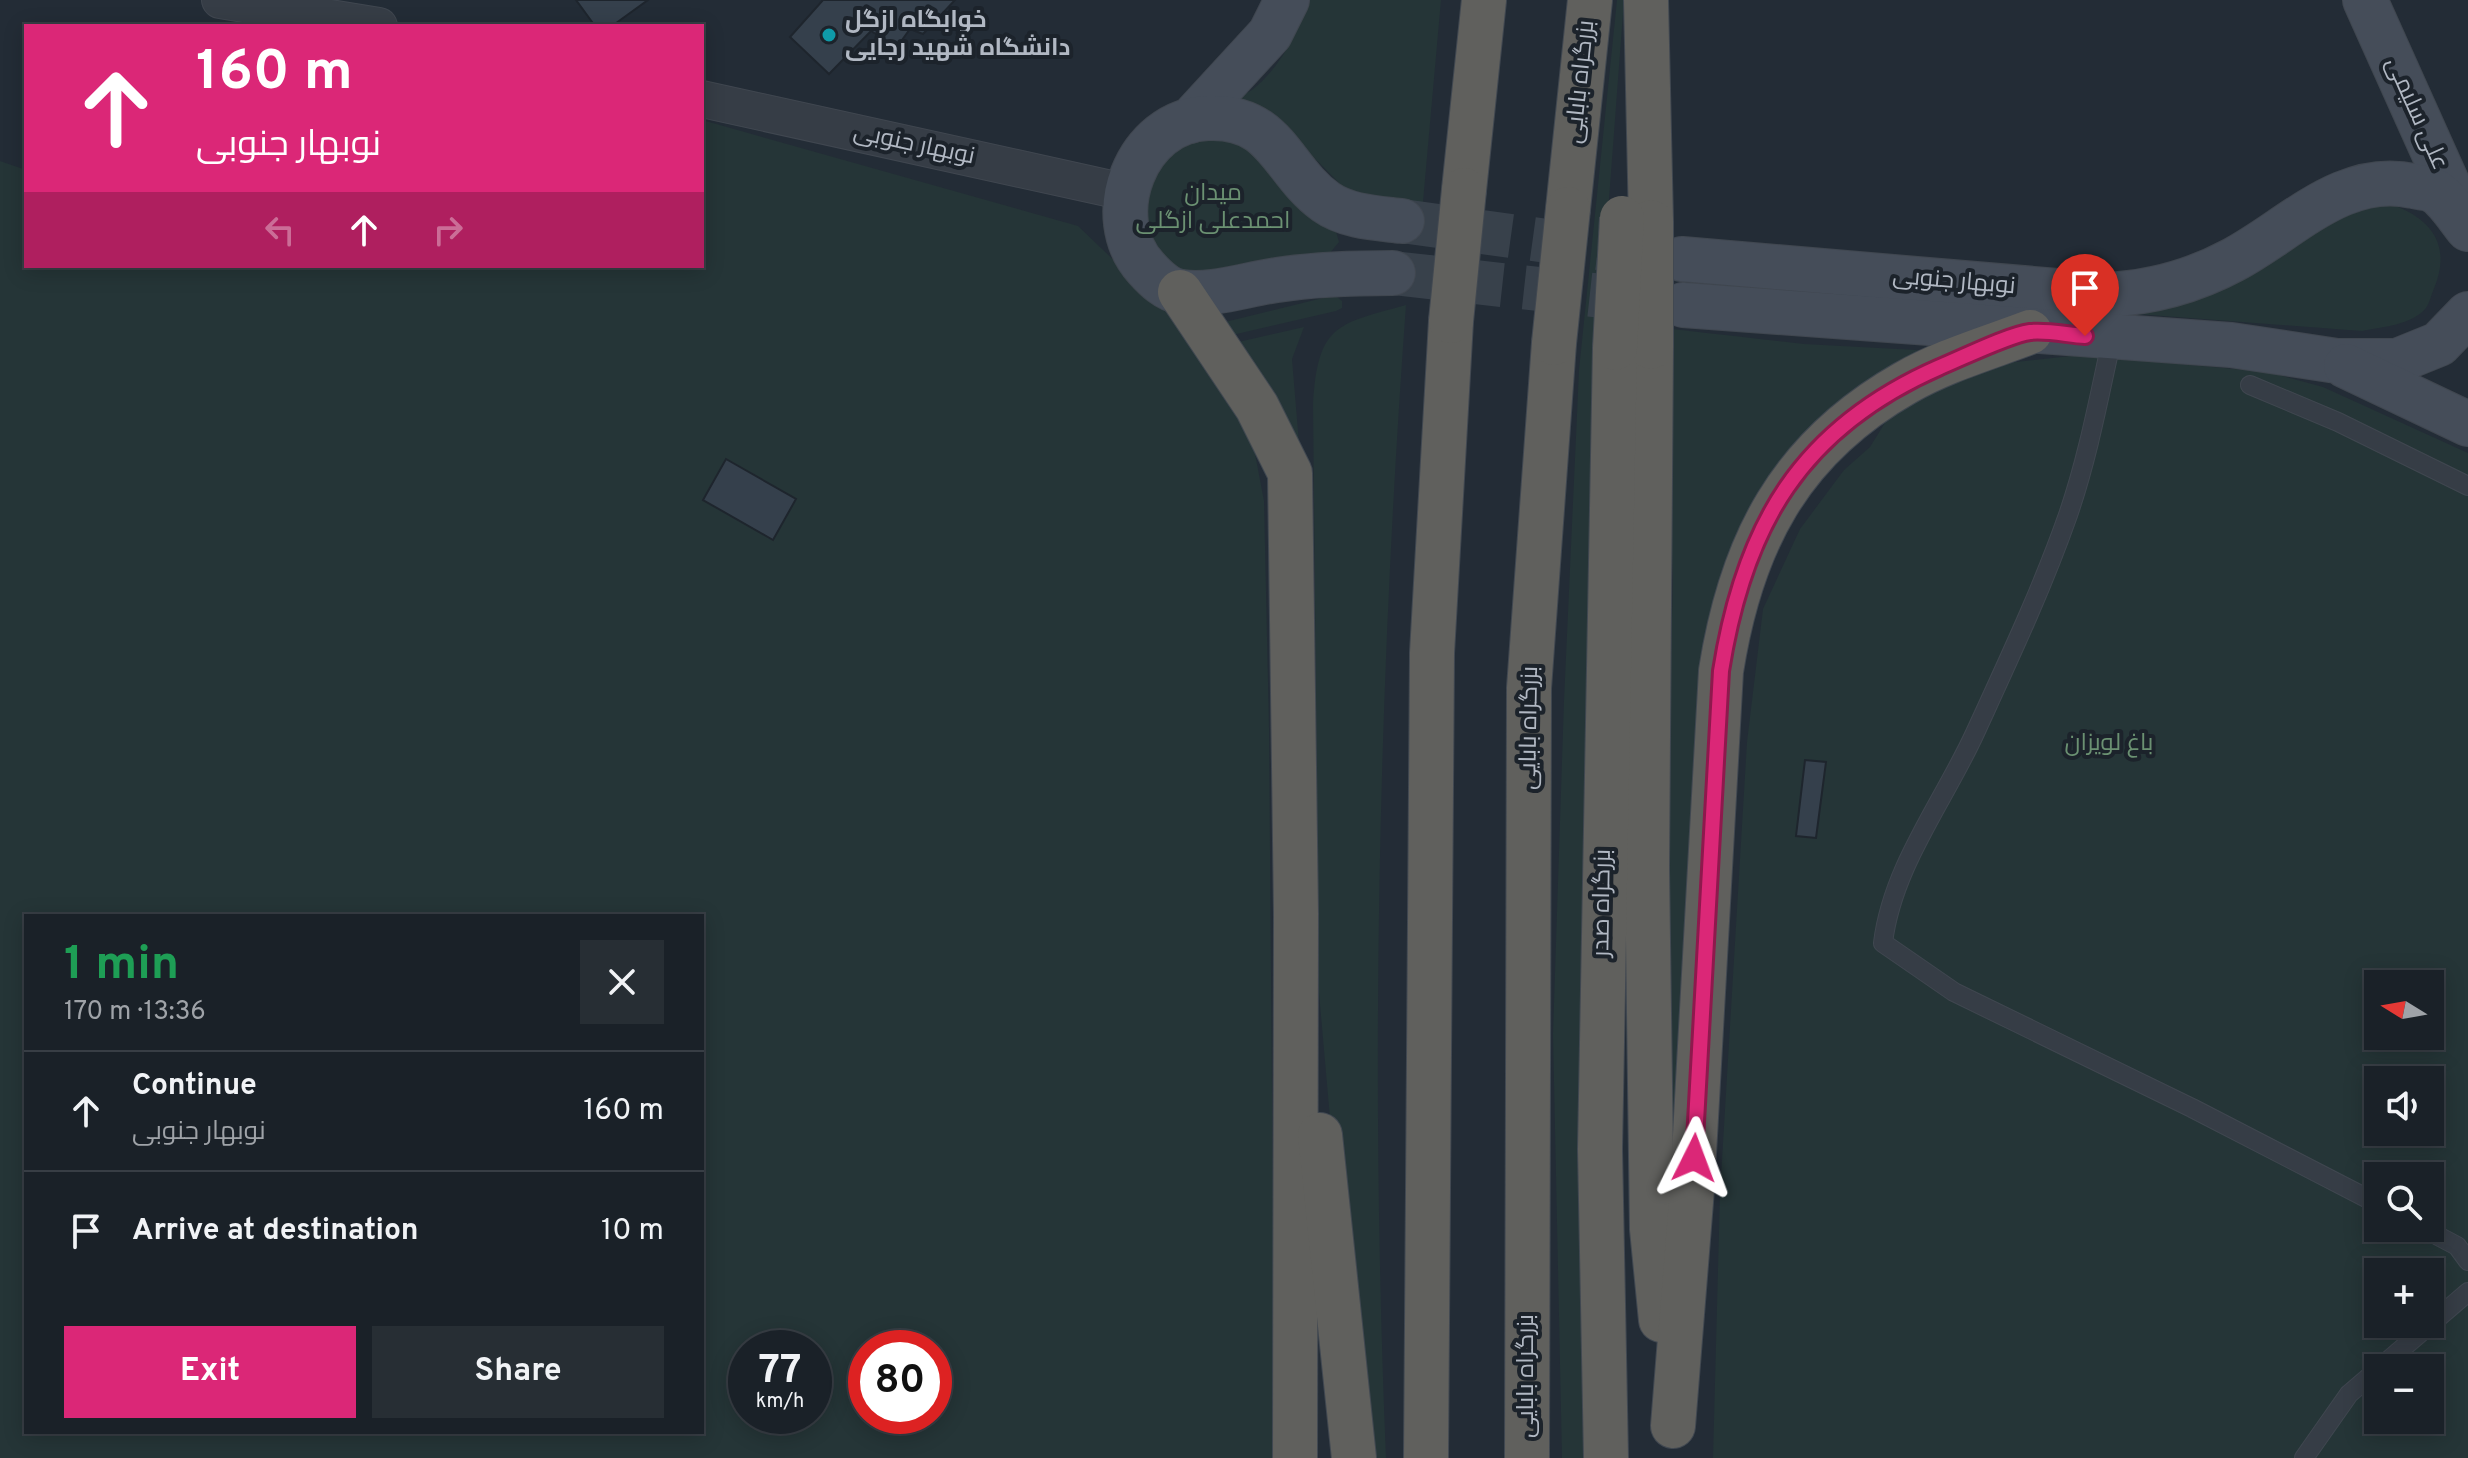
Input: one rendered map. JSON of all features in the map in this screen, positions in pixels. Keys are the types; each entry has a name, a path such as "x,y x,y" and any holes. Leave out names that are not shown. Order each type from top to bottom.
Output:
{"highway":[{"path":"1426,1458 1432,653 1451,321 1484,0"},
{"name":"بزرگراه بابایی","path":"1527,1458 1529,688 1554,343 1590,0"},
{"name":"بزرگراه بابایی","path":"1636,220 1639,0"},
{"path":"1646,0 1633,348 1647,868 1652,1229 1673,1442"},
{"path":"1180,292 1257,407 1290,473 1296,914 1295,1458"},
{"path":"1673,1442 1692,1189 1721,671 1730,618 1744,567 1789,483 1822,443 1858,413 1906,382 2030,332"},
{"name":"بزرگراه صدر","path":"1606,1458 1600,1149 1633,348"},
{"path":"1296,914 1354,1458"}],"main road":[{"path":"1190,121 1270,34 1287,0"},
{"name":"علی سلیمی","path":"2365,0 2468,229"},
{"path":"1393,273 1302,276 1209,291 1180,292 1164,284 1133,254 1125,235 1125,192 1139,161 1156,139 1190,121 1207,118 1252,126 1265,133 1326,202 1341,210 1402,221"},
{"name":"نوبهار جنوبی","path":"1682,259 2116,295 2138,294 2192,278 2234,260 2309,211 2352,189 2392,181 2436,192 2468,229"},
{"name":"نوبهار جنوبی","path":"1683,305 2231,345 2337,361 2397,361 2439,344 2468,314"},
{"path":"2337,361 2468,424"}],"street":[{"path":"220,0 376,17"},
{"name":"نوبهار جنوبی","path":"704,99 1125,192"}],"lane":[{"path":"2112,338 2084,462 2068,516 1974,735 1897,885 1887,916 1883,943 1954,992 2192,1108 2364,1197"},
{"path":"2250,385 2338,422 2468,486"},
{"path":"2444,1239 2457,1246 2468,1261"},
{"path":"2304,1458 2349,1394 2468,1292"}],"green space":[{"path":"1308,0 1441,0 1422,213 1345,189 1274,117 1222,99 1249,92 1271,71 1293,37"},
{"path":"1617,0 1624,0 1596,372 1583,865 1590,1458 1562,1458 1553,1034 1564,700 1579,370"},
{"path":"704,121 1078,226 1170,314 1226,392 1253,443 1264,501 1275,1458 0,1458 0,161 24,169 24,268 704,268"},
{"name":"میدان احمدعلی ازگلی","path":"1220,138 1251,149 1335,228 1339,242 1329,254 1205,275 1195,275 1177,268 1163,257 1153,242 1148,224 1150,188 1157,170 1168,156 1180,148"},
{"path":"2393,205 2429,227 2440,249 2438,276 2428,304 2420,314 2405,322 2362,331 2137,314 2240,280 2359,206"},
{"path":"1335,295 1342,301 1342,308 1336,311 1228,336 1225,322"},
{"path":"1406,305 1389,593 1380,881 1378,1170 1386,1458 1372,1458 1332,1141 1319,993 1313,404 1320,358 1335,332 1363,317"},
{"path":"1304,327 1292,359 1300,455 1234,343"},
{"path":"1663,328 1804,344 1935,351 1752,516 1672,1193 1664,915 1673,580"},
{"name":"باغ لویزان","path":"2080,355 2268,372 2323,387 2468,453 2468,1458 1713,1458 1720,1193 1747,742 1763,609 1800,529 1844,470 1870,447 1899,400 1998,364"}],"building":[{"path":"576,0 648,0 615,24 594,24"},
{"name":"خوابگاه ازگل دانشگاه شهید رجایی","path":"823,0 955,0 923,34 910,29 897,47 871,31 829,74 790,37"},
{"path":"726,459 796,499 773,540 703,500"},
{"path":"1805,760 1826,762 1816,838 1796,836"}],"tunnel":[{"path":"1402,221 1656,256"},
{"path":"1393,273 1657,302"}],"place":[{"name":"خوابگاه ازگل دانشگاه شهید رجایی","path":"829,35"}],"route":[{"path":"1694,1158 1721,671 1730,618 1744,567 1764,524 1789,483 1822,443 1858,413 1906,382 2030,332 2085,336"}]}
